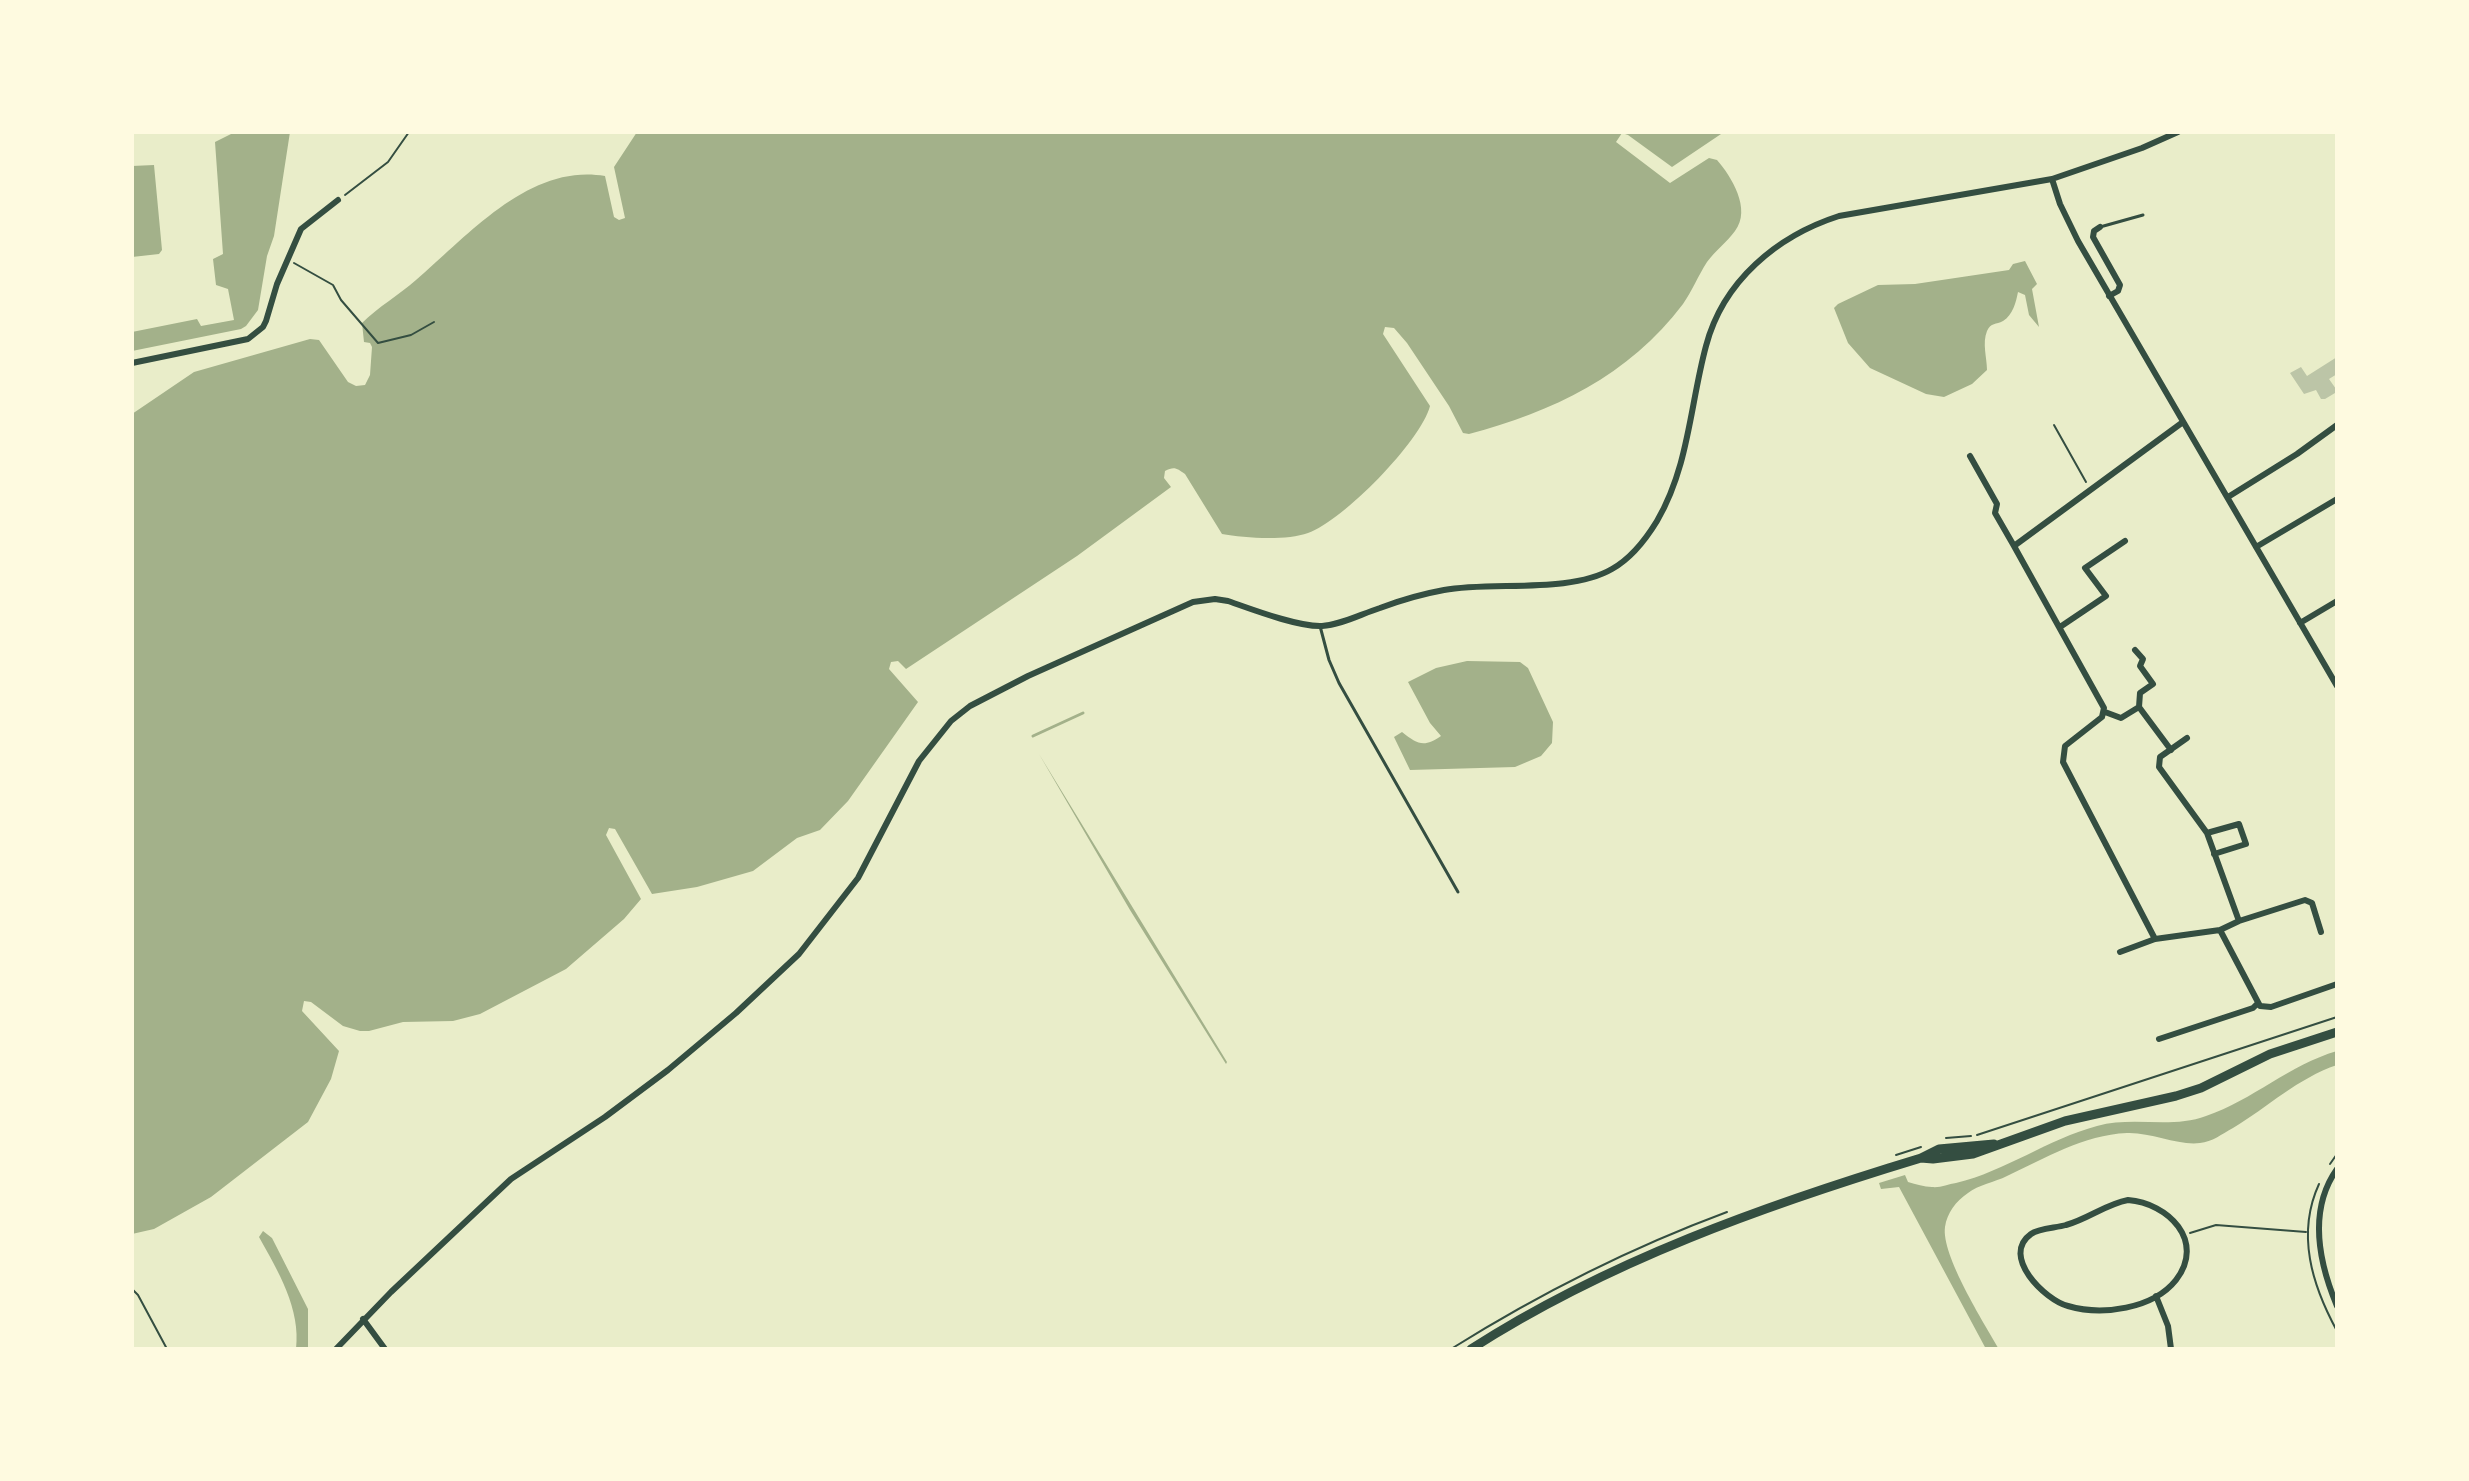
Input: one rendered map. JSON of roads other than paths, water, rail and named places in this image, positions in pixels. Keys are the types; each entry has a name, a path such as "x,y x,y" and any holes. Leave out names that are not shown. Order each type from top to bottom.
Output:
{"main road":[{"path":"1471,1349 1577,1288 1680,1242 1939,1149 1994,1144 2083,1116 2176,1096 2201,1088 2270,1054 2337,1032"}],"street":[{"path":"336,1349 363,1319 511,1179 605,1117 668,1070 790,963 858,878 919,761 951,721 970,706 1028,676 1193,602 1228,601 1320,626 1408,598 1446,590 1575,581 1612,569 1632,553 1650,531 1671,492 1684,454 1710,331 1726,300 1759,260 1791,237 1839,216 2052,179 2142,148 2178,132"},
{"path":"2052,179 2072,230 2109,296 2337,686"},
{"path":"132,363 256,335 266,321 286,260 301,229 338,200"},
{"path":"2100,227 2094,231 2093,237 2120,285 2118,291 2109,296"},
{"path":"2014,546 2183,422"},
{"path":"2228,497 2337,425"},
{"path":"1970,456 1997,504 1995,513 1999,524 2060,627 2105,712 2121,718 2139,707"},
{"path":"2256,547 2337,499"},
{"path":"2060,627 2106,596 2085,568 2125,541"},
{"path":"2300,623 2337,601"},
{"path":"2135,650 2143,659 2140,666 2153,684 2140,693 2139,707 2171,750"},
{"path":"2105,712 2100,719 2068,741 2062,751 2063,762 2155,939"},
{"path":"2187,738 2160,757 2159,767 2207,833 2239,921"},
{"path":"2207,833 2239,824 2246,844 2214,854"},
{"path":"2120,952 2155,939 2220,930 2305,900 2312,903 2321,932"},
{"path":"2220,930 2257,1004"},
{"path":"2257,1004 2271,1007 2337,984"},
{"path":"2159,1039 2253,1008 2257,1004"},
{"path":"2337,1169 2324,1194 2319,1233 2324,1268 2337,1306"},
{"path":"2128,1200 2151,1204 2174,1221 2184,1237 2185,1250 2182,1269 2173,1283 2156,1296 2111,1310 2066,1306 2050,1297 2030,1277 2021,1247 2033,1232 2079,1221 2128,1200"},
{"path":"2156,1296 2168,1326 2171,1349"},
{"path":"363,1319 385,1349"}],"lane":[{"path":"2100,227 2143,215"},
{"path":"1320,626 1339,683 1458,892"}],"waterway":[{"path":"1033,736 1083,713"}]}
